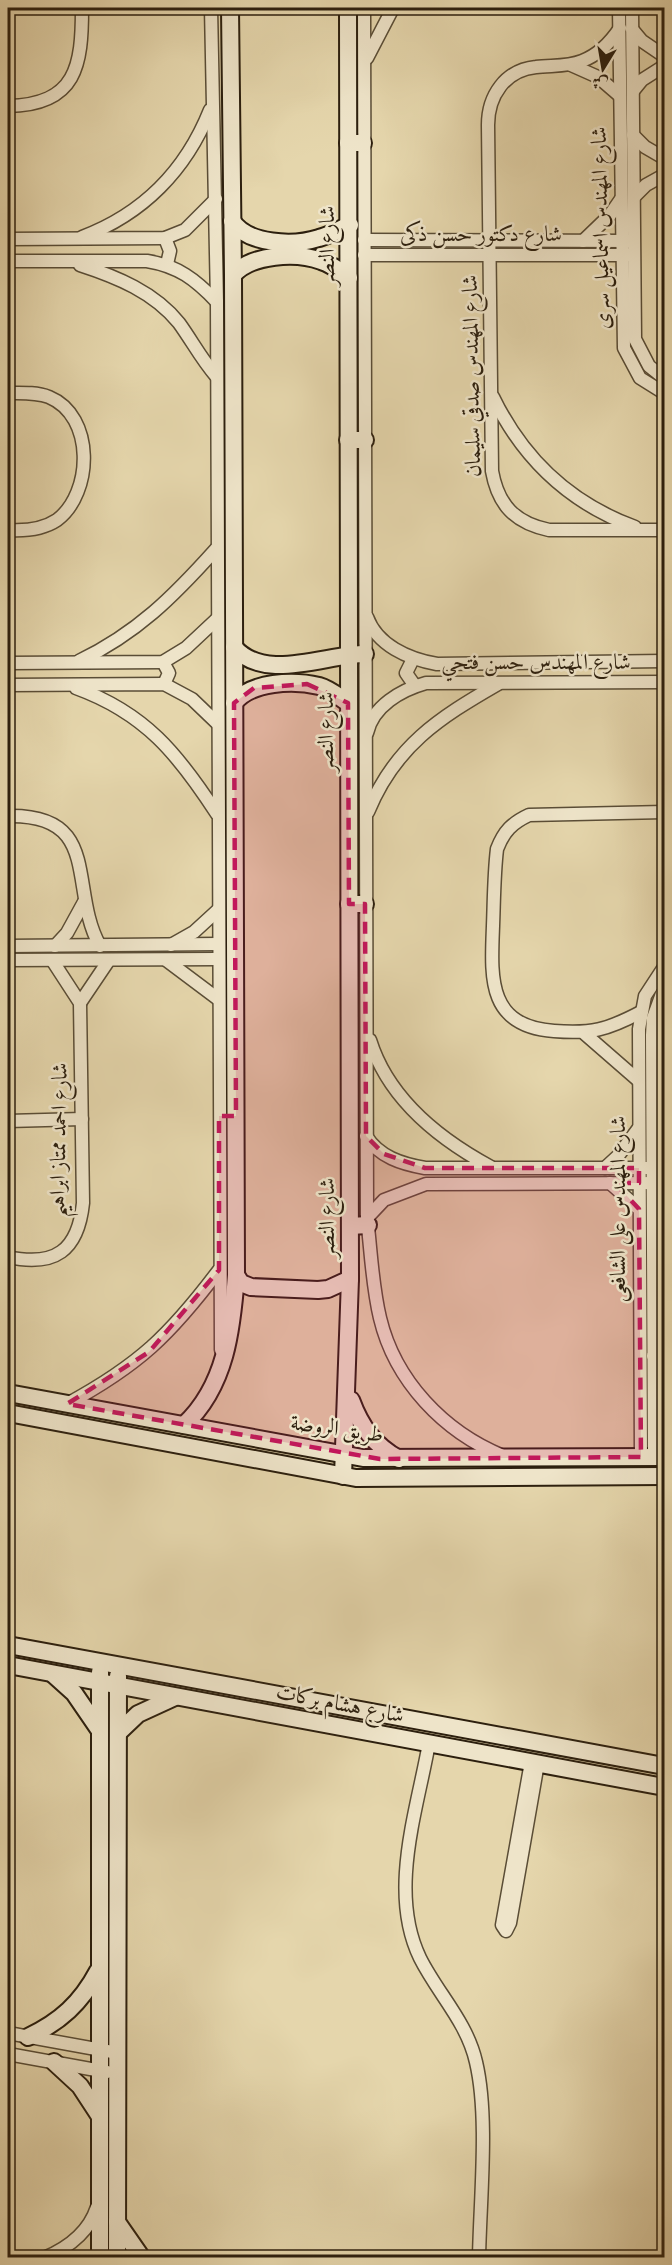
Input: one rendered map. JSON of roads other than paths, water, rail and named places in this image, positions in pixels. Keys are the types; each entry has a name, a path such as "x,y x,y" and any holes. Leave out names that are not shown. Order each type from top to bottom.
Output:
{"street":[{"path":"8,106 35,104 50,98 73,76 80,61 82,8"},
{"path":"184,1425 201,1405 221,1368 232,1325 236,1275 218,999 217,302 211,8"},
{"path":"221,1368 219,1270 227,1116 235,797 230,8"},
{"name":"شارع النصر","path":"343,1476 348,1378 357,904 348,703 356,654 348,440 350,225 356,143 348,8"},
{"path":"364,8 364,64 356,143 364,240 365,612 356,654 365,742 365,831"},
{"path":"364,64 372,44 393,8"},
{"name":"شارع المهندس اسماعيل سرى","path":"619,8 626,29 633,91 633,135 627,198"},
{"name":"شارع المهندس اسماعيل سرى","path":"632,8 626,29 620,96 628,241 624,348 630,364 640,378 664,393"},
{"path":"491,241 488,125 491,102 503,82 523,70 571,65 583,61 604,48 626,29 664,56"},
{"path":"571,65 598,77 620,96"},
{"path":"633,91 648,76 664,66"},
{"path":"74,239 120,219 159,189 190,151 212,106"},
{"path":"633,135 645,147 664,158"},
{"path":"583,241 598,229 627,198 664,175"},
{"path":"8,239 165,238 185,230 216,199"},
{"path":"232,221 238,231 265,241 312,240 350,225"},
{"path":"165,238 170,251 167,264"},
{"name":"شارع دكتور حسن ذكى","path":"364,240 628,241"},
{"name":"شارع المهندس صدقي سليمان","path":"491,241 492,471 495,489 503,505 516,518 532,526 549,530 664,530"},
{"name":"شارع دكتور حسن ذكى","path":"364,255 628,255"},
{"name":"شارع المهندس اسماعيل سرى","path":"628,255 635,339 649,366 664,378"},
{"path":"233,275 241,266 267,257 321,260 350,278"},
{"path":"8,261 147,261 167,264 186,272 217,302"},
{"path":"71,261 120,278 160,304 177,321 216,376"},
{"path":"8,393 36,393 63,406 79,430 83,463 77,496 68,510 55,521 39,528 8,530"},
{"path":"492,394 507,425 527,454 552,480 600,513 644,530"},
{"path":"348,440 365,440"},
{"path":"216,458 234,457"},
{"path":"74,663 110,645 152,616 216,549"},
{"name":"شارع المهندس حسن فتحي","path":"365,612 370,627 382,640 413,658 437,664 664,662"},
{"path":"8,663 163,662 186,648 217,619"},
{"path":"234,647 241,655 267,663 310,664 356,654"},
{"path":"413,658 406,673 415,686"},
{"path":"163,662 169,673 164,684"},
{"name":"شارع المهندس حسن فتحي","path":"365,742 369,724 381,708 397,695 415,686 437,682 664,682"},
{"path":"500,683 446,714 414,741 393,765 368,811 357,904 366,1027 368,1221 377,1304 386,1336 399,1366 418,1394 447,1423 481,1446 510,1459"},
{"path":"8,685 164,684 192,699 217,723"},
{"path":"234,703 241,694 254,688 307,684 321,687 348,703"},
{"path":"66,685 108,701 154,733 178,757 217,814"},
{"path":"217,797 235,797"},
{"path":"641,1012 604,1029 585,1034 533,1029 506,1012 497,999 492,984 497,849 503,834 515,822 529,815 664,812"},
{"path":"8,816 35,817 62,831 72,843 79,857 87,918 100,946"},
{"path":"55,946 67,933 84,902"},
{"path":"168,946 194,932 218,910"},
{"path":"8,946 218,944"},
{"path":"8,960 218,959"},
{"path":"52,960 80,1003 109,960"},
{"path":"166,960 218,999"},
{"name":"شارع المهندس على الشافعى","path":"653,1457 640,1325 639,1081 641,1012 653,981 664,967"},
{"name":"شارع المهندس على الشافعى","path":"653,1457 653,1356 659,1325 659,1311 653,1262 653,1225 658,1168 652,1128 653,1018 664,988"},
{"name":"شارع احمد ممتاز ابراهيم","path":"8,1257 32,1261 45,1259 62,1251 76,1235 83,1203 80,1003"},
{"path":"366,1027 375,1057 413,1110 463,1152 492,1168"},
{"path":"585,1034 639,1081"},
{"path":"8,1121 82,1119"},
{"path":"605,1168 618,1156 639,1128"},
{"path":"652,1128 664,1142"},
{"path":"366,1136 372,1146 384,1155 411,1166 658,1168"},
{"path":"610,1183 639,1209"},
{"path":"350,1226 368,1221 384,1200 426,1184 658,1183"},
{"path":"653,1225 664,1207"},
{"path":"653,1262 664,1276"},
{"path":"67,1404 121,1373 149,1352 174,1327 219,1270"},
{"path":"236,1275 241,1283 263,1288 328,1289 350,1279"},
{"path":"640,1311 659,1311"},
{"path":"640,1325 659,1325"},
{"path":"653,1356 664,1346"},
{"path":"348,1378 357,1418 382,1450 400,1460"},
{"name":"طريق الروضة","path":"8,1393 345,1456 400,1460 653,1457"},
{"name":"طريق الروضة","path":"8,1413 343,1476 387,1479 664,1476"},
{"path":"240,1457 244,1437"},
{"name":"شارع هشام بركات","path":"8,1645 664,1766"},
{"path":"99,2258 100,1663"},
{"name":"شارع هشام بركات","path":"8,1665 664,1787"},
{"path":"117,2258 118,1666"},
{"path":"50,1673 74,1693 100,1731"},
{"path":"118,1733 144,1710 176,1696"},
{"path":"390,1736 393,1717"},
{"path":"429,1743 407,1864 405,1894 409,1925 419,1955 433,1983 452,2008 466,2033 476,2060 481,2088 482,2116 478,2258"},
{"path":"535,1763 509,1927 504,1930 502,1925 535,1763"},
{"path":"643,1783 645,1763"},
{"path":"28,2037 47,2028 80,2001 99,1968"},
{"path":"8,2033 118,2053"},
{"path":"8,2054 117,2074"},
{"path":"54,2062 80,2086 99,2115"},
{"path":"45,2258 63,2250 80,2235 94,2217 99,2200"},
{"path":"117,2222 142,2258"}]}
